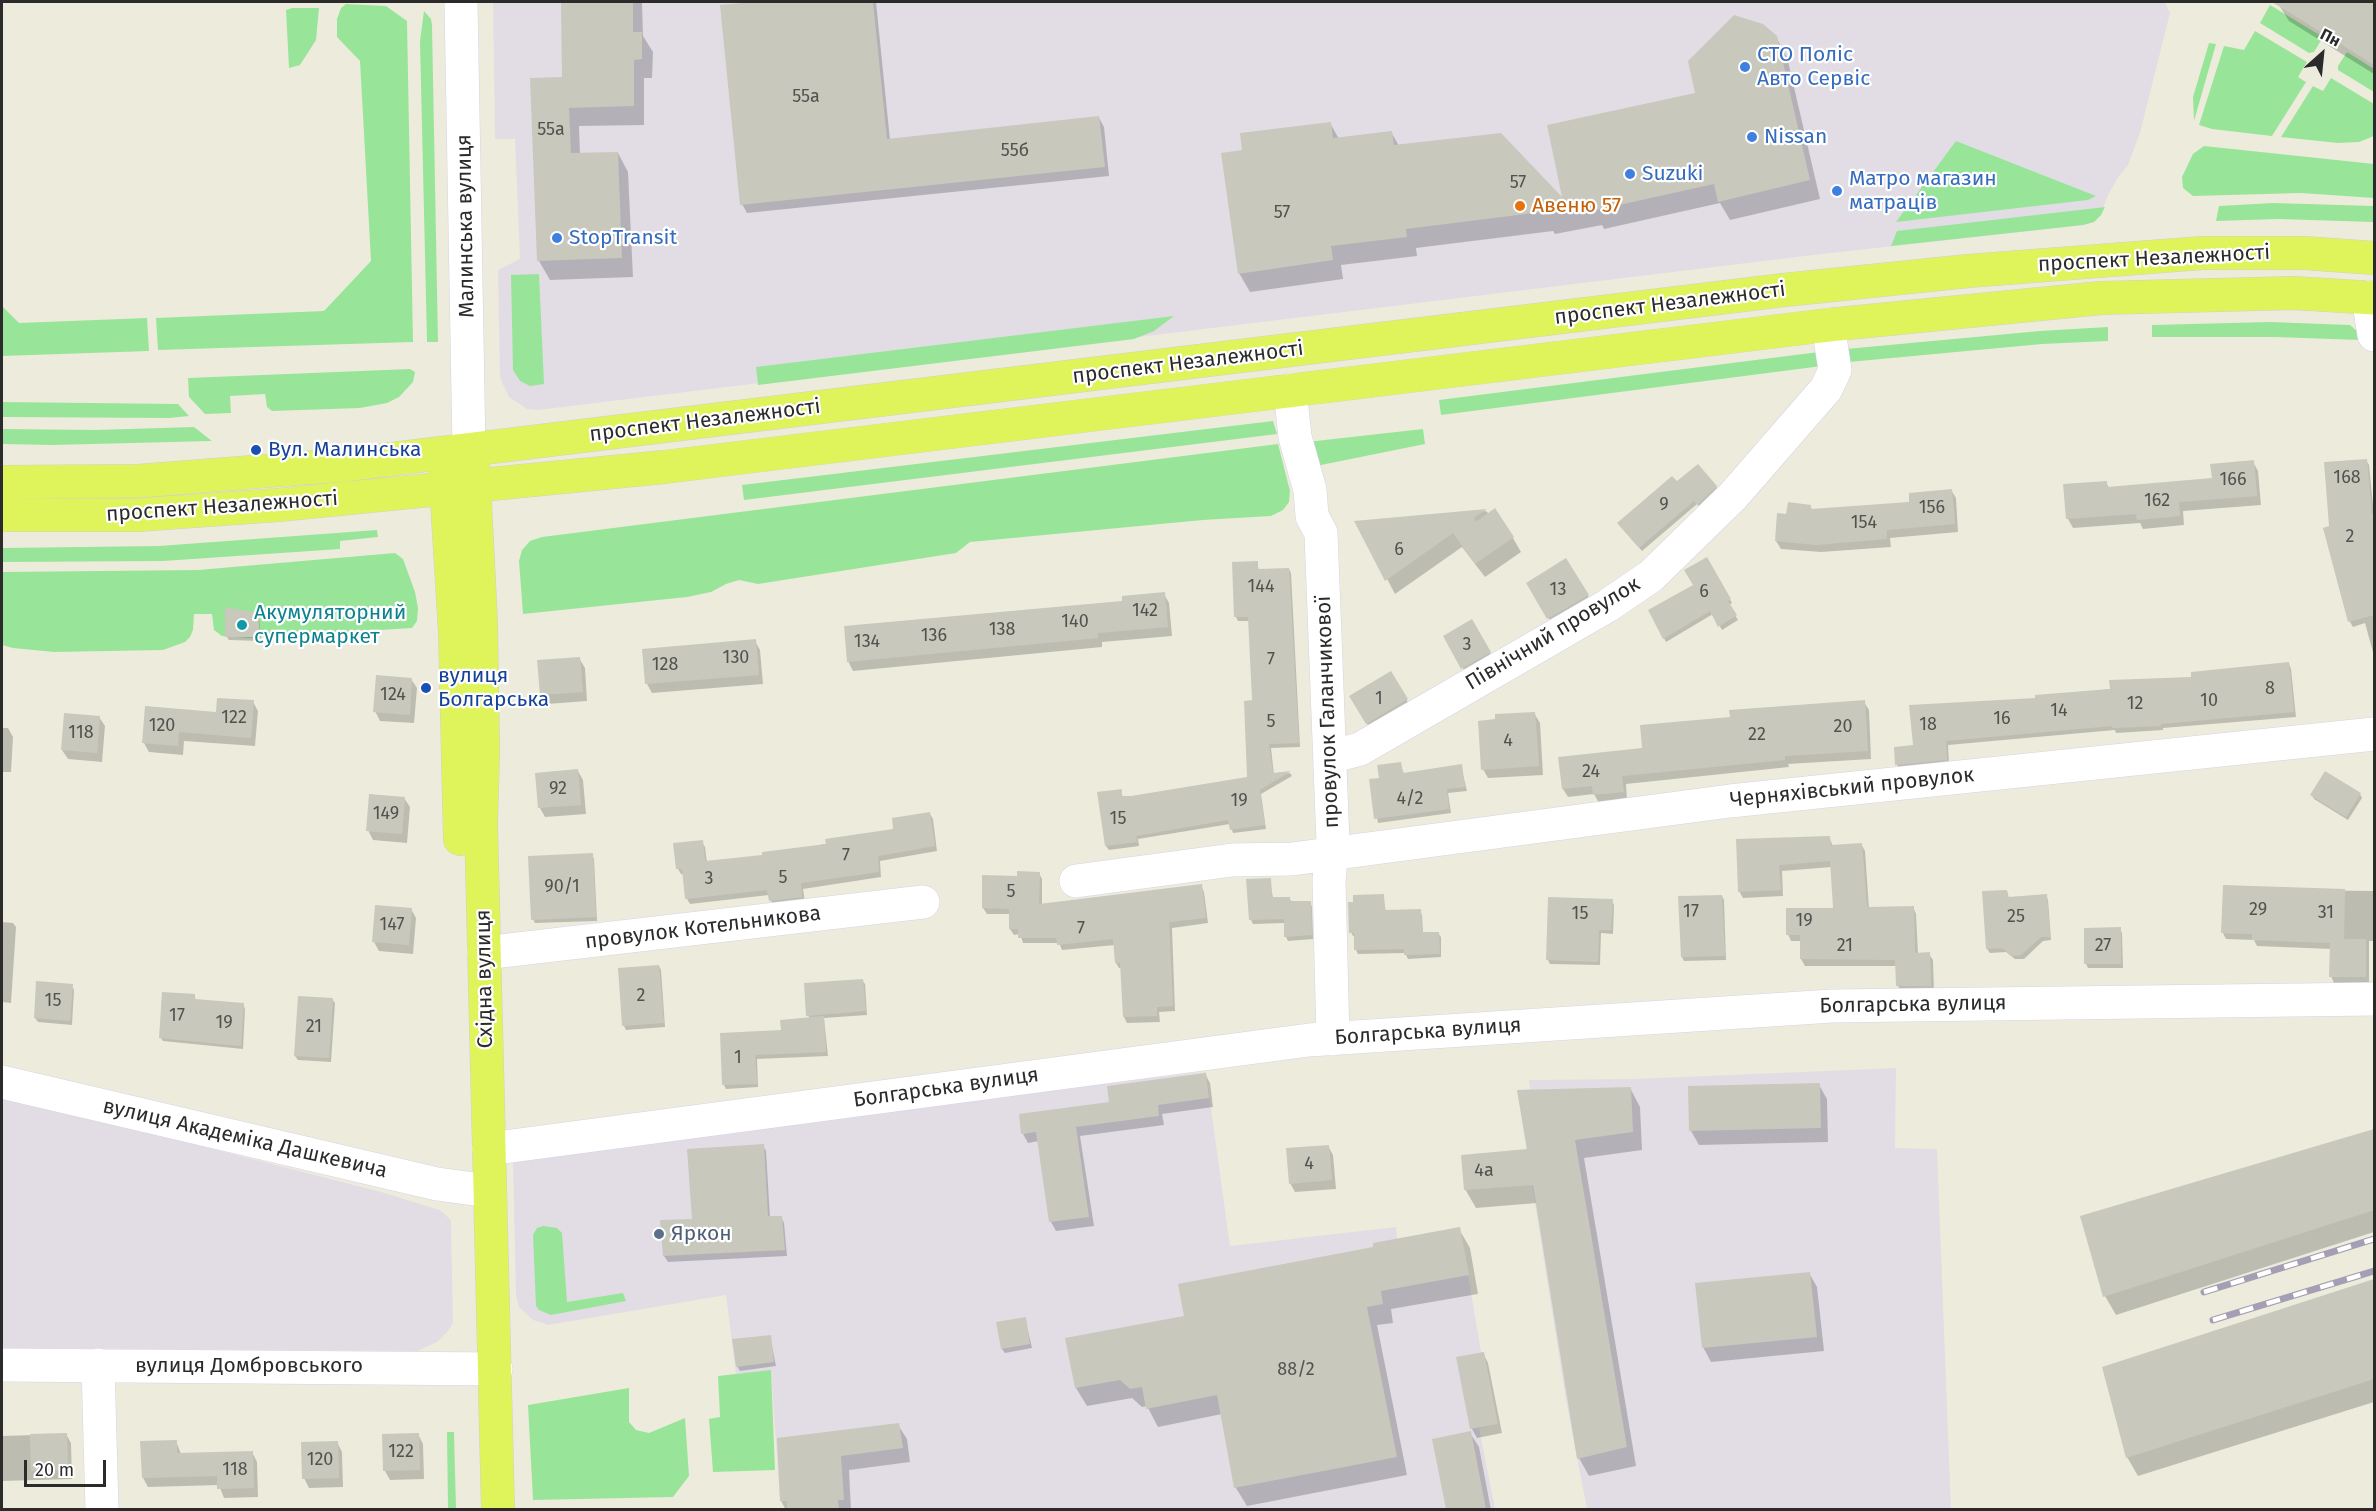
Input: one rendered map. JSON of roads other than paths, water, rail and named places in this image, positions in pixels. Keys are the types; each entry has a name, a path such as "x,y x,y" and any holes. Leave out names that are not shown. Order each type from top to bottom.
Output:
{"main road":[{"name":"проспект Незалежності","path":"2,482 149,480 304,469 1772,291 1968,271 2202,253 2304,253 2374,258"},
{"name":"проспект Незалежності","path":"2,515 137,515 278,505 664,467 1828,325 2101,298 2294,292 2371,298"},
{"name":"Східна вулиця","path":"462,451 455,632 480,1190 485,1369 498,1509"},
{"name":"Східна вулиця","path":"460,487 481,624 484,953 489,1149 480,1190"},
{"name":"Східна вулиця","path":"477,1509 485,1369"}],"street":[{"name":"Малинська вулиця","path":"461,2 462,451"},
{"path":"2371,298 2374,335"},
{"name":"Північний провулок","path":"1330,756 1360,748 1606,606 1651,576 1733,496 1826,389 1835,370 1828,325"},
{"name":"провулок Галанчикової","path":"1290,390 1295,437 1310,490 1312,516 1321,533 1333,843 1329,880 1333,1039"},
{"name":"Черняхівський провулок","path":"1331,854 1741,799 2374,735"},
{"path":"1076,881 1232,860 1292,859 1331,854"},
{"name":"провулок Котельникова","path":"484,953 923,902"},
{"name":"Болгарська вулиця","path":"489,1149 1309,1040 1832,1006 2374,999"},
{"name":"вулиця Академіка Дашкевича","path":"2,1082 437,1184 480,1190"},
{"name":"вулиця Домбровського","path":"2,1365 485,1369"},
{"path":"98,1365 102,1509"}],"railway":[{"path":"2204,1292 2374,1239"},
{"path":"2213,1320 2374,1271"}],"place":[{"name":"СТО Поліс Авто Сервіс","path":"1745,67"},
{"name":"Nissan","path":"1752,137"},
{"name":"Suzuki","path":"1630,174"},
{"name":"Матро магазин матраців","path":"1837,191"},
{"name":"Авеню 57","path":"1520,206"},
{"name":"StopTransit","path":"557,238"},
{"name":"Вул. Малинська","path":"256,450"},
{"name":"Акумуляторний супермаркет","path":"242,625"},
{"name":"вулиця Болгарська","path":"426,688"},
{"name":"Яркон","path":"659,1234"}]}
